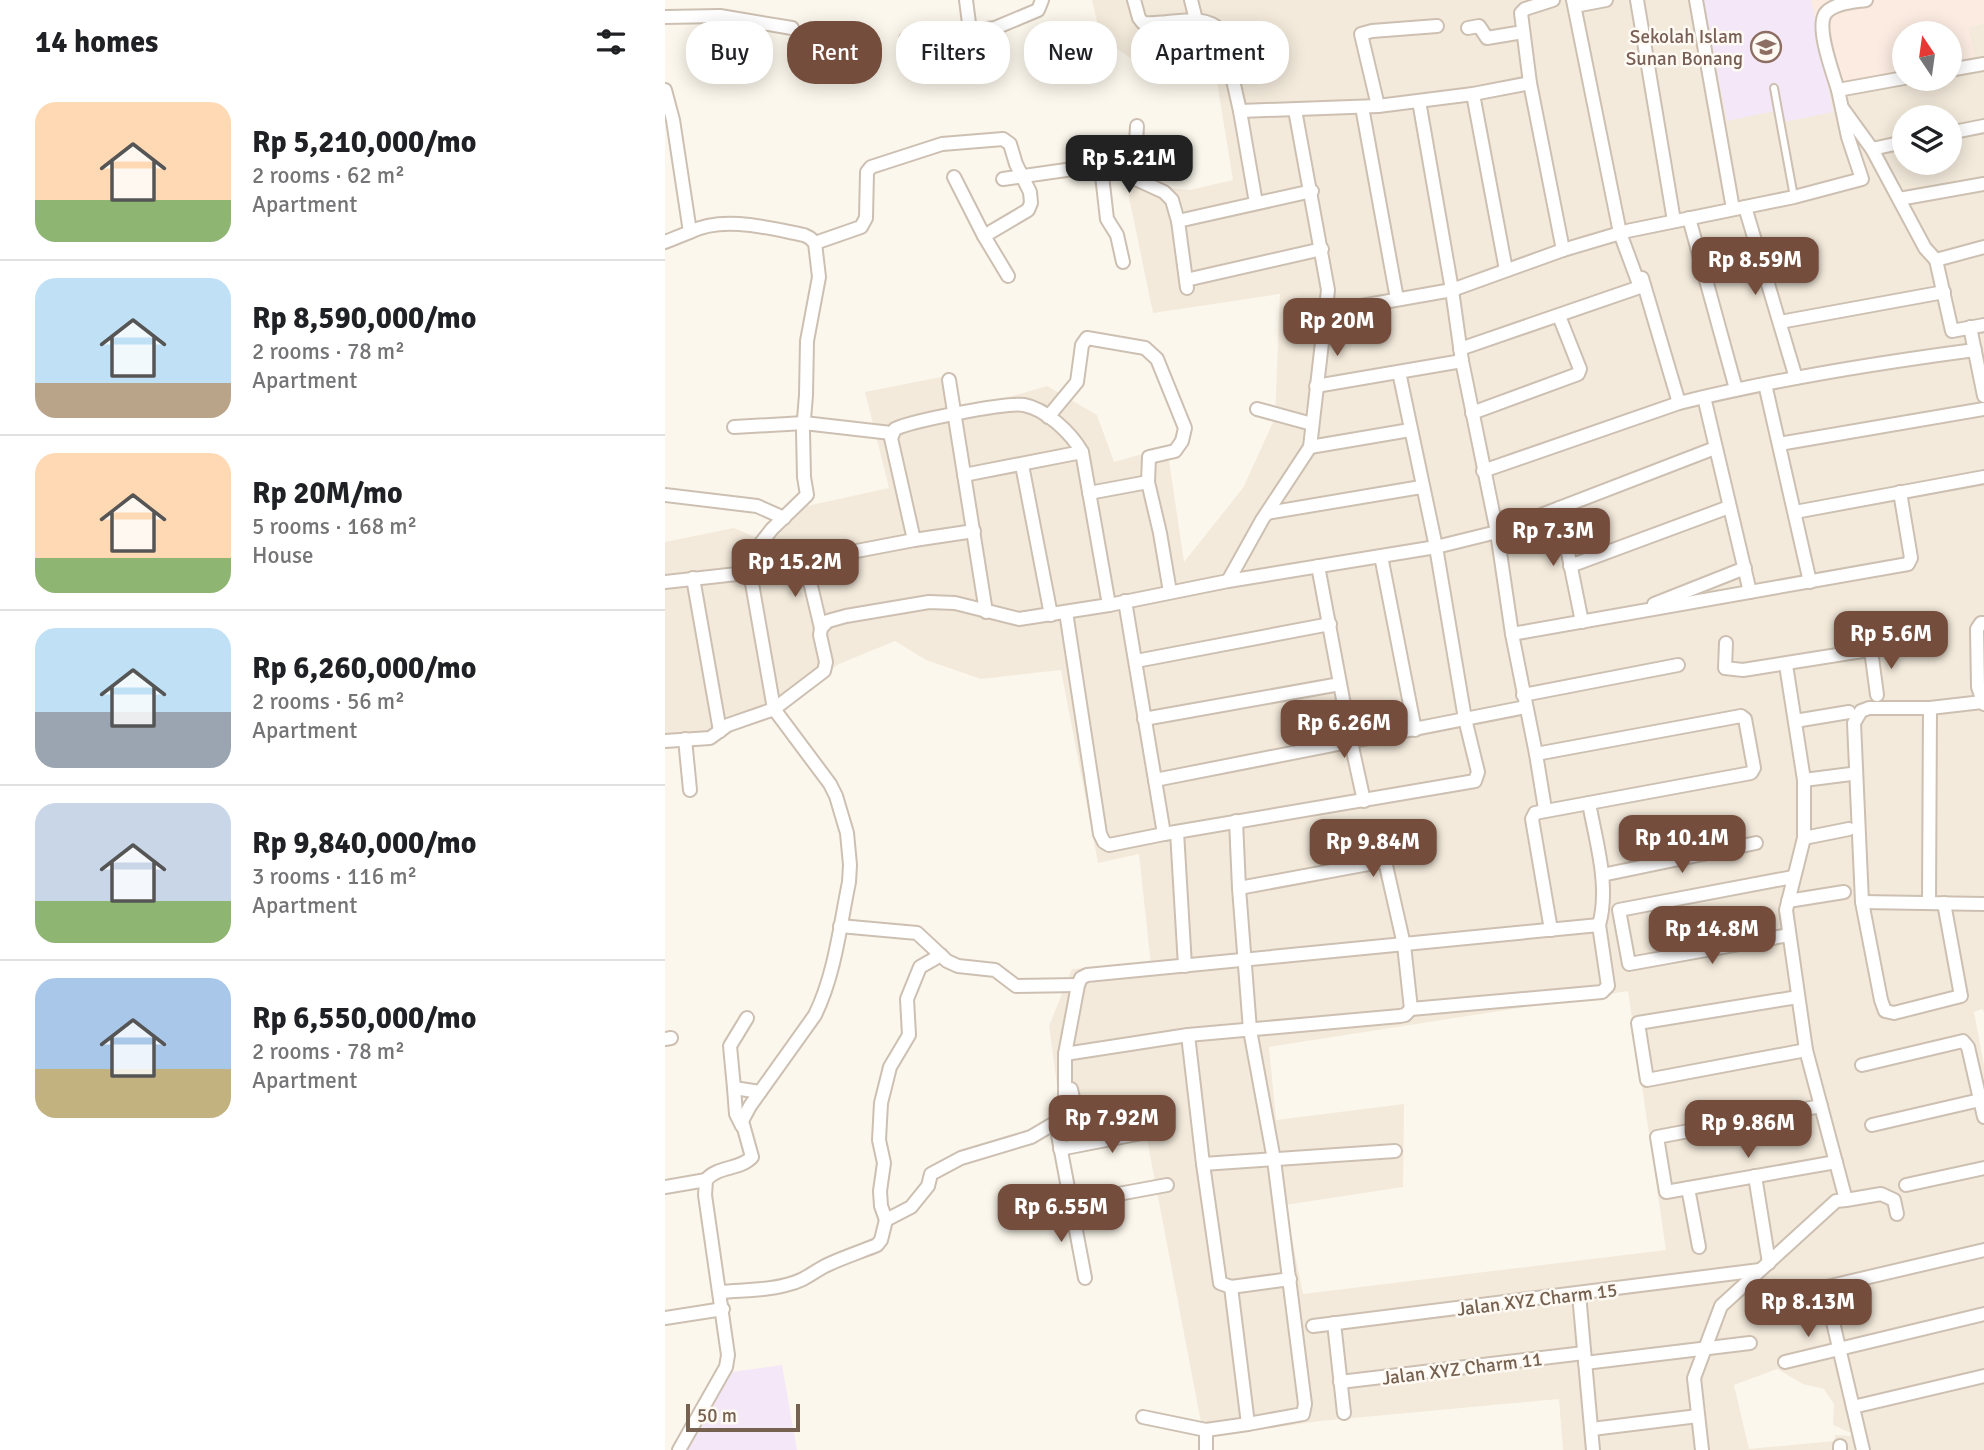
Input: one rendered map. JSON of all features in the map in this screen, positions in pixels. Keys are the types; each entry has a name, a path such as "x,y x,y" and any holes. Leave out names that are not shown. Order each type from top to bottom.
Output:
{"street":[{"path":"966,0 969,21"},
{"path":"1010,22 1038,10 1042,0"},
{"path":"1134,0 1143,23 1196,20 1222,32 1240,111 1256,204"},
{"path":"1191,0 1196,20"},
{"path":"1553,0 1525,9 1521,13 1530,83 1563,250"},
{"path":"1316,386 1399,372 1461,355 1640,287 1624,232 1574,3 1606,0"},
{"path":"1637,0 1674,221"},
{"path":"1696,0 1739,208 1780,322 1796,378"},
{"path":"1862,179 1822,33 1825,14 1832,8 1866,0"},
{"path":"665,18 720,16 787,26"},
{"path":"1378,106 1361,34 1437,26"},
{"path":"1468,28 1479,26 1487,38 1524,32"},
{"path":"1962,68 1984,64"},
{"path":"1838,90 1892,80"},
{"path":"1240,111 1378,106 1473,94 1530,83"},
{"path":"665,90 673,120 690,232"},
{"path":"1473,94 1506,271"},
{"path":"1419,101 1461,355 1497,532 1512,634 1545,809"},
{"path":"1840,105 1873,149 1925,248 1935,260 1952,331 1984,325"},
{"path":"1362,107 1397,299"},
{"path":"1228,580 1310,447 1328,290 1296,110"},
{"path":"1134,179 1137,126"},
{"path":"1962,130 1984,126"},
{"path":"815,243 862,227 866,218 867,170 883,162 941,144 1003,139 1010,144 1021,176 1030,192 1031,207 984,236"},
{"path":"1873,149 1892,145"},
{"path":"1003,179 1101,167 1169,195 1178,221 1187,284 1322,249"},
{"path":"1101,167 1107,219 1117,235 1123,262"},
{"path":"1327,312 1452,290 1563,250 1624,232 1794,197 1862,179 1882,167"},
{"path":"954,177 1008,276"},
{"path":"1899,199 1984,184"},
{"path":"1178,221 1312,191"},
{"path":"1689,218 1736,389"},
{"path":"665,242 715,224 804,235 815,243 819,277 807,341 804,423 804,477 807,495 772,529 753,553 750,572 774,709 830,784 841,809 847,833 850,865 828,982 818,1008 745,1114 742,1126"},
{"path":"1624,232 1679,403"},
{"path":"1935,260 1984,247"},
{"path":"1780,322 1944,292"},
{"path":"1472,413 1578,374 1580,369 1559,316"},
{"path":"1970,327 1984,396"},
{"path":"1048,417 1077,382 1082,345 1087,338 1145,348 1157,359 1185,428 1182,441 1175,451 1149,457 1148,482 1170,592"},
{"path":"1483,471 1679,403 1796,378 1975,350"},
{"path":"1066,611 1102,839 1109,845 1475,781 1478,772 1465,719 1436,547 1421,487 1399,372"},
{"path":"949,380 986,612"},
{"path":"1765,384 1810,582"},
{"path":"1704,397 1750,592"},
{"path":"891,433 904,425 1020,405 1048,417 1075,440 1082,452 1109,604"},
{"path":"1257,409 1312,425"},
{"path":"1779,444 1984,409"},
{"path":"734,427 804,423 891,433"},
{"path":"1310,447 1410,430"},
{"path":"891,433 914,540"},
{"path":"821,628 828,621 846,616 929,602 955,603 1019,619 1051,615 1228,580 1436,547 1497,532 1715,448"},
{"path":"964,474 1082,452"},
{"path":"1021,465 1051,615"},
{"path":"1795,512 1984,477"},
{"path":"1089,493 1148,482"},
{"path":"1267,513 1421,487"},
{"path":"1512,634 1908,564 1911,558 1900,492"},
{"path":"665,495 757,506 784,518"},
{"path":"1570,566 1730,507"},
{"path":"1559,508 1582,622"},
{"path":"665,582 750,572 974,531"},
{"path":"1381,556 1415,730"},
{"path":"665,741 710,738 728,725 774,709 824,671 826,662 821,628 805,561"},
{"path":"1318,566 1350,742 1364,801"},
{"path":"1632,613 1745,568"},
{"path":"693,578 720,731"},
{"path":"1125,601 1155,780 1171,833 1185,966"},
{"path":"1944,903 1961,996 1894,1013 1885,1011 1862,902 1854,723 1861,711 1868,708 1930,708 1983,703 1978,687 1977,629 1984,623"},
{"path":"1136,661 1330,624"},
{"path":"1726,643 1725,668 1743,670 1913,643"},
{"path":"1871,650 1877,695"},
{"path":"1155,780 1465,719 1525,701 1678,664"},
{"path":"1786,665 1804,780 1804,838 1786,910 1806,1050 1846,1200"},
{"path":"1144,719 1340,684"},
{"path":"1929,903 1930,708"},
{"path":"1795,721 1849,712"},
{"path":"1536,754 1741,716 1744,718 1754,768 1751,773 1545,809 1535,813 1532,819 1551,930"},
{"path":"665,735 685,739"},
{"path":"685,739 690,790"},
{"path":"1804,780 1851,774"},
{"path":"1065,1054 1188,1035 1400,1016 1411,1009 1605,991 1608,986 1599,925 1602,874 1589,803"},
{"path":"1143,1417 1206,1430 1297,1417 1303,1415 1305,1410 1274,1160 1250,1030 1239,888 1237,821"},
{"path":"1804,838 1849,830"},
{"path":"1602,874 1756,843"},
{"path":"1239,888 1385,860 1404,945 1411,1009"},
{"path":"1789,935 1629,964 1619,910 1793,877"},
{"path":"1788,901 1844,892"},
{"path":"1862,902 1984,904"},
{"path":"886,1220 911,1207 927,1186 931,1174 961,1158 1031,1137 1065,1117 1065,1054 1078,985 1081,978 1087,975 1599,925"},
{"path":"840,926 917,933 947,961 958,966 995,970 1016,986 1078,985"},
{"path":"720,1292 754,1291 807,1279 825,1266 877,1245 881,1240 886,1220 880,1191 884,1163 879,1140 881,1103 890,1067 909,1035 907,999 920,967 941,955"},
{"path":"1798,997 1638,1023 1647,1080 1806,1050"},
{"path":"665,1187 706,1180 714,1174 747,1162 752,1157 753,1153 736,1114 730,1045 747,1018"},
{"path":"1188,1035 1220,1283 1231,1287 1290,1279"},
{"path":"1862,1065 1963,1041 1968,1047 1984,1117"},
{"path":"1067,1078 1083,1144"},
{"path":"734,1088 760,1092"},
{"path":"1872,1125 1980,1100"},
{"path":"1821,1107 1657,1137 1666,1192 1836,1162"},
{"path":"1078,1121 1058,1135 1085,1278"},
{"path":"1060,1149 1157,1130"},
{"path":"1203,1164 1395,1151"},
{"path":"1906,1185 1984,1168"},
{"path":"1755,1176 1765,1266"},
{"path":"679,1450 726,1367 728,1355 705,1195 706,1180"},
{"path":"1070,1203 1167,1185"},
{"path":"1688,1188 1699,1247"},
{"path":"1702,1450 1694,1378 1721,1306 1836,1201 1881,1194 1894,1200 1897,1214"},
{"path":"1771,1300 1984,1250"},
{"name":"Jalan XYZ Charm 15","path":"1313,1326 1579,1294 1765,1266"},
{"path":"1231,1287 1248,1424"},
{"path":"1825,1288 1863,1450"},
{"path":"1579,1294 1593,1450"},
{"path":"665,1318 723,1309"},
{"path":"1785,1362 1984,1314"},
{"path":"1334,1323 1344,1413"},
{"name":"Jalan XYZ Charm 11","path":"1340,1382 1750,1343"},
{"path":"1853,1408 1984,1376"},
{"path":"1592,1429 1698,1416"},
{"path":"1206,1430 1206,1450"}],"lane":[{"path":"1774,88 1794,197"}],"shaded area":[{"path":"1092,0 1984,0 1984,1012 1982,1009 1974,1012 1984,1065 1984,1450 1563,1450 1559,1399 1320,1421 1204,1438 1142,1113 1059,1100 1049,1026 1072,969 1151,965 1139,854 1098,863 1061,670 981,679 926,660 895,641 839,664 764,718 675,741 665,741 665,542 734,528 770,544 802,507 889,488 865,392 946,376 953,413 1047,386 1097,415 1114,462 1167,447 1184,562 1243,488 1275,418 1280,294 1153,313 1126,183 1190,190 1233,180 1217,84 1289,84 1289,21 1131,21 1131,58 1117,49 1117,21 1097,21","holes":["1628,991 1666,1250 1303,1294 1285,1205 1403,1187 1404,1104 1276,1120 1269,1047","1777,1369 1803,1384 1824,1389 1834,1404 1833,1425 1851,1433 1851,1436 1835,1435 1834,1441 1749,1449 1734,1385"]},
{"name":"Sekolah Islam Sunan Bonang","path":"1703,0 1811,0 1833,112 1784,122 1780,110 1727,121"},
{"path":"1811,0 1984,0 1984,24 1969,27 1975,59 1962,62 1962,21 1892,21 1892,74 1828,86"},
{"path":"782,1365 797,1450 683,1450 724,1373"}],"place":[{"name":"Sekolah Islam Sunan Bonang","path":"1766,47"}]}
